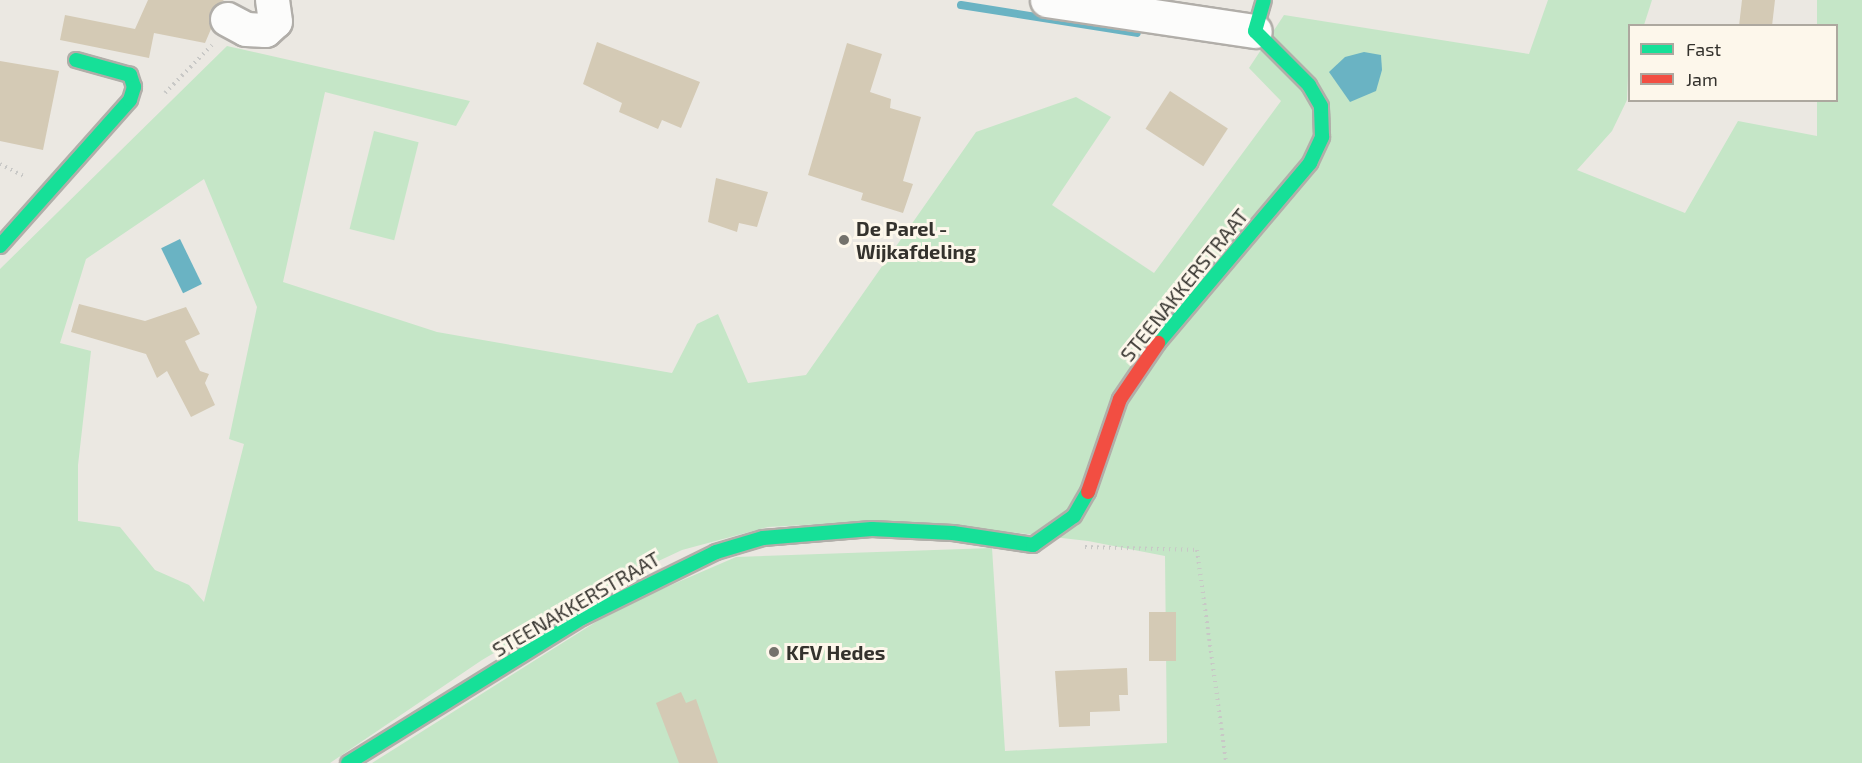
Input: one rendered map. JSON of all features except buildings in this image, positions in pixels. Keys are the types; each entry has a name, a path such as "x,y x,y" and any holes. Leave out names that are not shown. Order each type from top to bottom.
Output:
{"street":[{"path":"227,19 246,29 265,30 275,21 272,0"},
{"path":"1047,0 1255,32 1264,0"},
{"name":"STEENAKKERSTRAAT","path":"348,763 582,618 643,584 716,552 763,538 872,529 953,533 1033,545 1074,516 1092,485 1120,399 1154,348 1310,164 1322,137 1321,106 1309,85 1255,32"},
{"path":"0,246 130,100 134,87 130,75 76,60"}],"path":[{"path":"1080,546 1197,550 1226,763"}],"green space":[{"path":"1548,0 1652,0 1644,24 1628,24 1627,100 1612,131 1577,170 1685,213 1738,121 1817,136 1817,102 1838,102 1838,24 1817,24 1817,0 1862,0 1862,763 372,763 618,608 736,557 992,548 1005,751 1167,743 1165,556 1088,541 921,522 860,522 768,527 682,550 618,580 482,660 330,763 0,763 0,269 227,46 470,101 456,126 325,92 283,282 437,332 672,373 697,324 718,314 748,383 806,375 976,132 1076,97 1111,117 1052,205 1154,273 1281,101 1249,68 1284,15 1529,54","holes":["204,179 257,307 229,439 244,444 204,602 189,585 155,570 120,527 78,521 78,465 91,351 60,343 86,259"]},
{"path":"374,131 419,142 394,240 350,229"}],"water":[{"path":"1364,52 1381,55 1382,70 1376,91 1350,102 1329,72 1345,57"},
{"path":"180,239 202,284 183,293 161,248"}],"waterway":[{"path":"961,5 1137,33"}],"traffic: fast":[{"path":"1158,343 1310,163 1322,137 1321,106 1309,85 1255,31 1264,0"},
{"path":"0,246 130,100 134,87 130,75 76,60"},
{"path":"348,763 582,618 716,552 763,538 872,529 953,533 1033,545 1074,516 1088,492"}],"traffic: jam":[{"path":"1088,492 1120,399 1158,343"}],"place":[{"name":"De Parel - Wijkafdeling","path":"844,240"},
{"name":"KFV Hedes","path":"774,652"}]}
